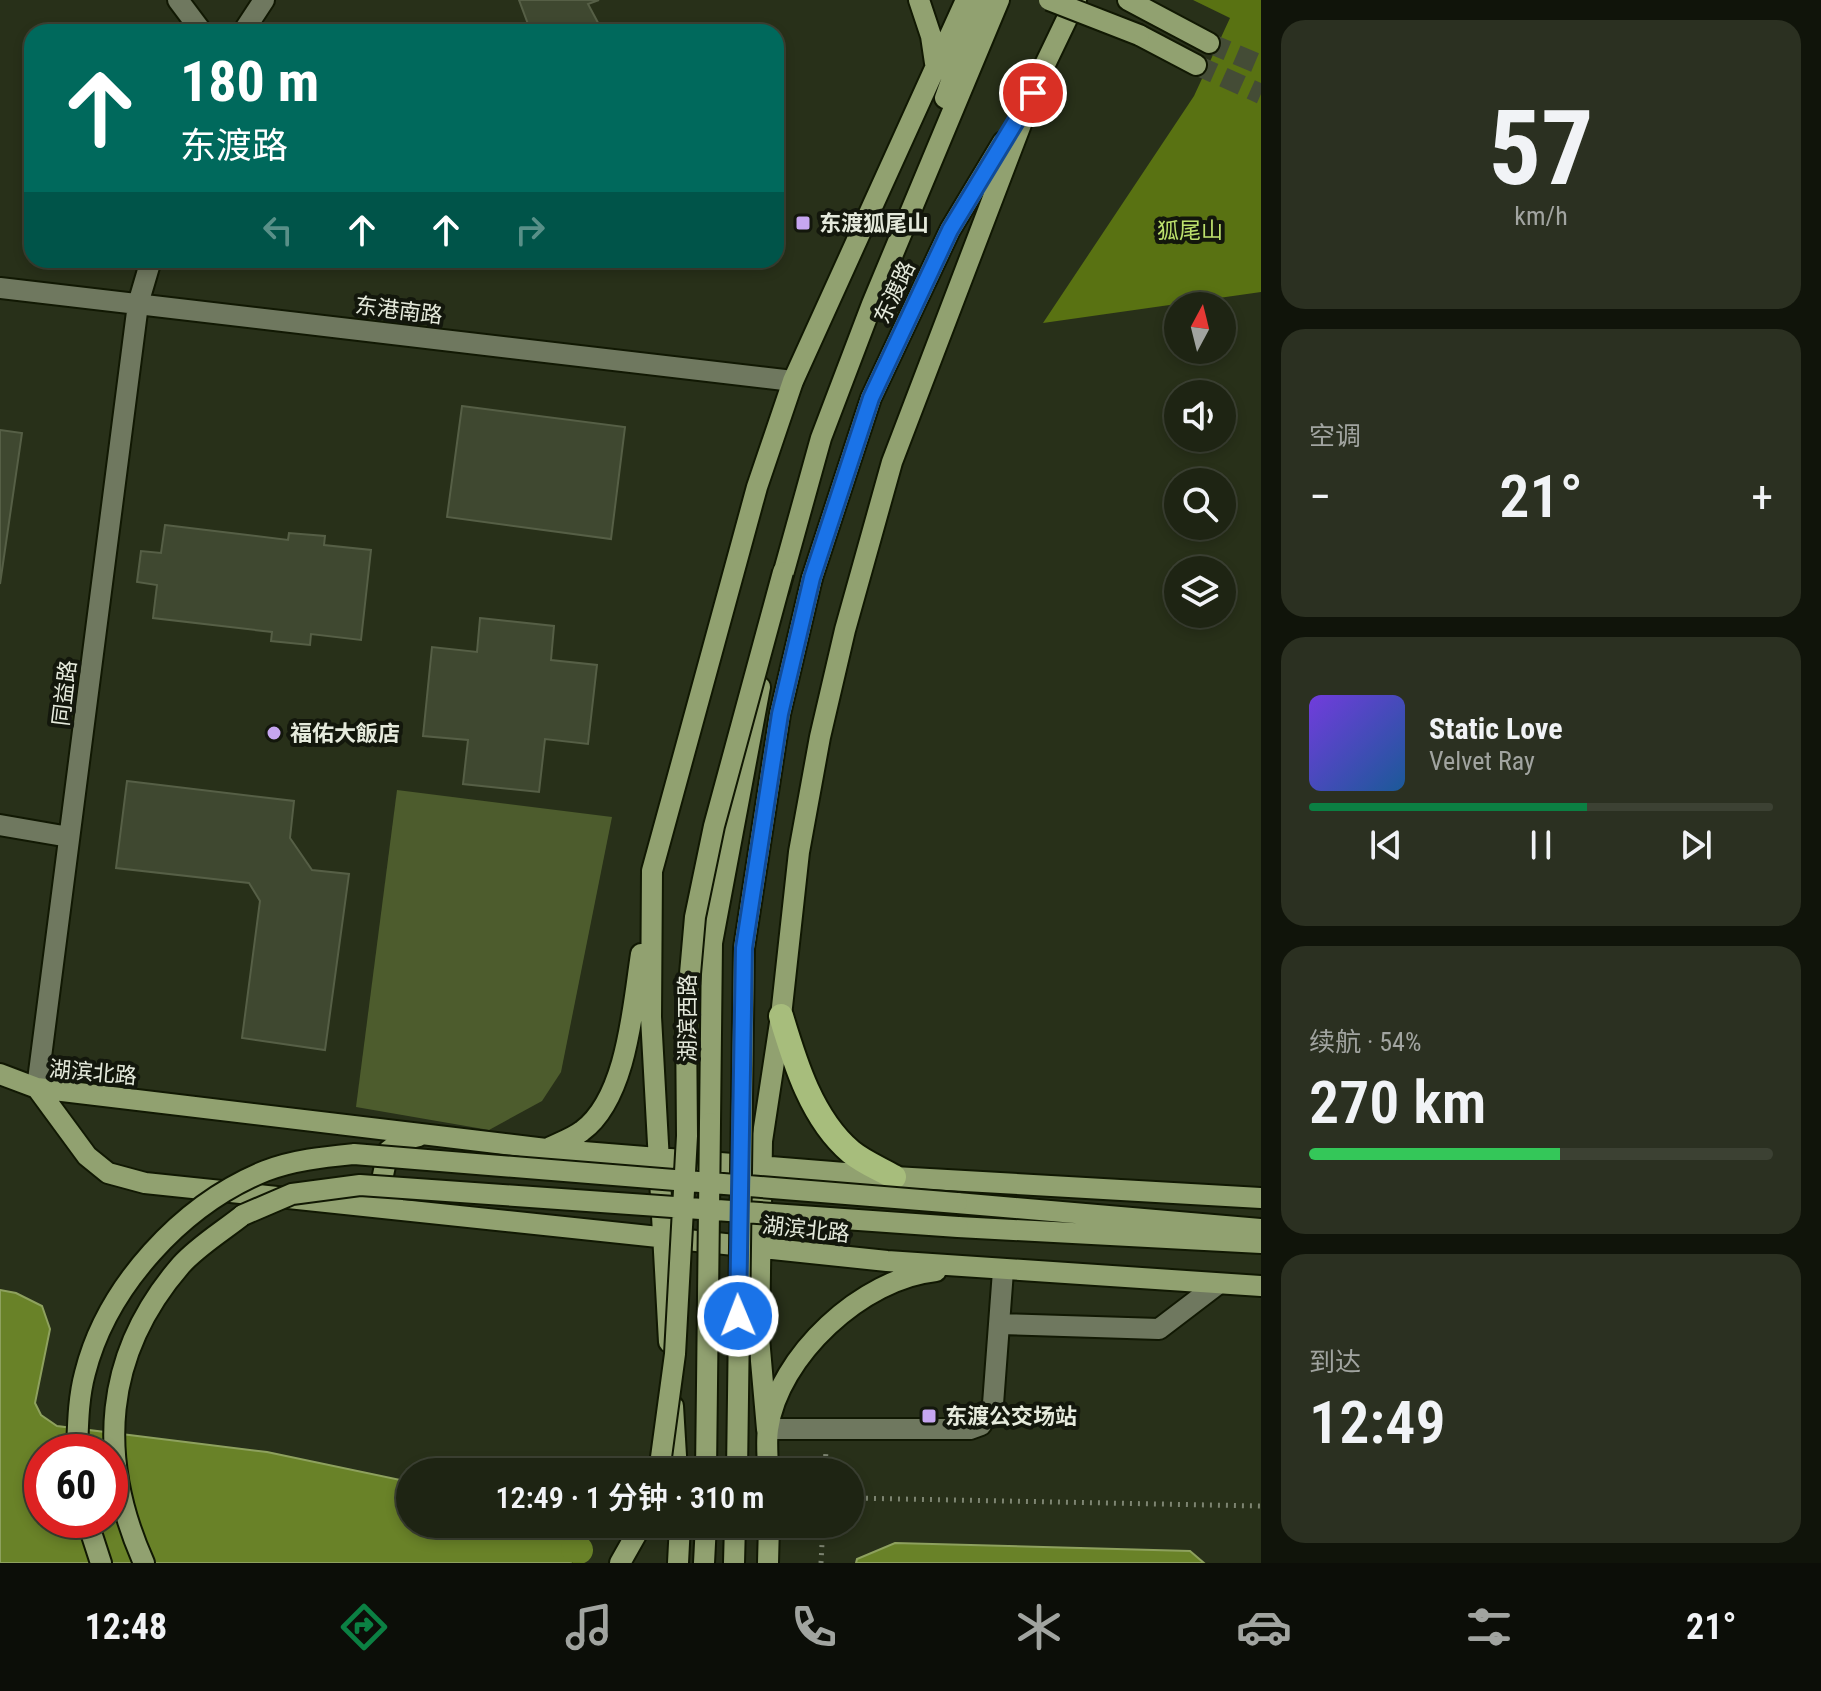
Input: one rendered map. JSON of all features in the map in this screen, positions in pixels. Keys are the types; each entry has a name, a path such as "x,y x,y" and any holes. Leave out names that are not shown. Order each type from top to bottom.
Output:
{"highway":[{"path":"781,1016 797,1070 835,1135 852,1153 894,1177"}],"main road":[{"path":"919,0 931,36 935,63"},
{"path":"546,1149 583,1131 611,1095 630,1030 652,871 757,487 793,381 966,0"},
{"path":"872,304 980,0"},
{"name":"东渡路","path":"783,572 821,438 872,304 999,0"},
{"path":"1049,0 1139,35"},
{"path":"1069,0 1196,65"},
{"name":"东渡路","path":"737,1458 744,948 780,714 812,578 871,398 950,230 1033,93 1076,0"},
{"path":"1128,0 1209,43"},
{"path":"768,1458 759,1338 762,1165 770,1076 781,1016 799,852 845,630 892,462 1033,93"},
{"path":"661,1458 675,1354 687,1136 686,1019 695,917 714,826 783,572"},
{"name":"湖滨西路","path":"706,1458 712,943 783,572"},
{"path":"652,871 651,1017 676,1458"},
{"path":"0,1074 37,1088"},
{"name":"湖滨北路","path":"37,1088 546,1149 894,1177 1261,1198"},
{"name":"湖滨北路","path":"37,1088 79,1146 108,1173 145,1183 963,1268 1261,1286"},
{"path":"406,1212 382,1180 383,1165 388,1151 402,1140 427,1135"},
{"path":"79,1434 83,1387 95,1344 116,1300 160,1242 231,1186 268,1170 312,1158 354,1154 1261,1229"},
{"path":"144,1563 130,1532 114,1462 116,1394 125,1359 142,1320 182,1264 243,1215 292,1194 360,1185 942,1226 1261,1243"},
{"path":"767,1429 783,1382 804,1350 834,1319 861,1300 902,1280 924,1272 963,1268"},
{"path":"93,1538 101,1563"},
{"path":"620,1563 634,1538"},
{"path":"678,1563 679,1538"},
{"path":"704,1563 705,1538"},
{"path":"734,1563 735,1538"},
{"path":"768,1563 769,1538"}],"street":[{"path":"178,0 196,24"},
{"path":"248,24 264,0"},
{"name":"同益路","path":"37,1088 138,304 149,268"},
{"name":"东港南路","path":"0,288 793,381"},
{"path":"0,825 69,837"},
{"path":"767,1429 916,1426 970,1429 981,1425 993,1404 1003,1271"},
{"path":"1000,1324 1159,1329 1218,1284"}],"path":[{"path":"864,1498 1261,1506"},
{"path":"821,1563 822,1538"}],"shaded area":[{"path":"397,790 612,817 561,1072 542,1101 489,1130 356,1107"},
{"path":"0,1290 16,1293 42,1306 50,1329 35,1403 41,1415 57,1426 122,1434 24,1434 24,1538 128,1538 128,1435 267,1452 396,1479 396,1538 573,1538 571,1563 0,1563"},
{"path":"895,1543 1190,1551 1204,1563 856,1563 857,1559"}],"green space":[{"name":"狐尾山","path":"1193,0 1261,0 1261,292 1236,296 1236,292 1164,292 1164,306 1043,323 1194,96 1230,18"}],"building":[{"path":"519,0 599,0 588,4 599,24 528,24"},
{"path":"462,406 625,427 611,539 447,517"},
{"path":"0,430 22,433 0,584"},
{"path":"165,525 288,540 289,533 325,536 324,545 371,550 361,640 311,634 310,645 271,641 272,632 153,618 157,585 137,582 141,551 161,553"},
{"path":"480,618 554,626 551,660 597,665 588,744 545,739 539,792 463,784 468,740 423,736 432,647 477,652"},
{"path":"127,781 294,801 290,838 312,870 349,874 325,1050 242,1038 260,901 249,883 116,868"}],"waterway":[{"path":"575,1549 579,1550"}],"tunnel":[{"path":"1209,43 1261,65"},
{"path":"1196,65 1261,94"}],"place":[{"name":"东渡狐尾山","path":"803,223"},
{"name":"福佑大飯店","path":"274,733"},
{"name":"东渡公交场站","path":"929,1416"}],"route":[{"path":"738,1316 744,948 780,714 812,578 871,398 950,230 1033,93"}]}
